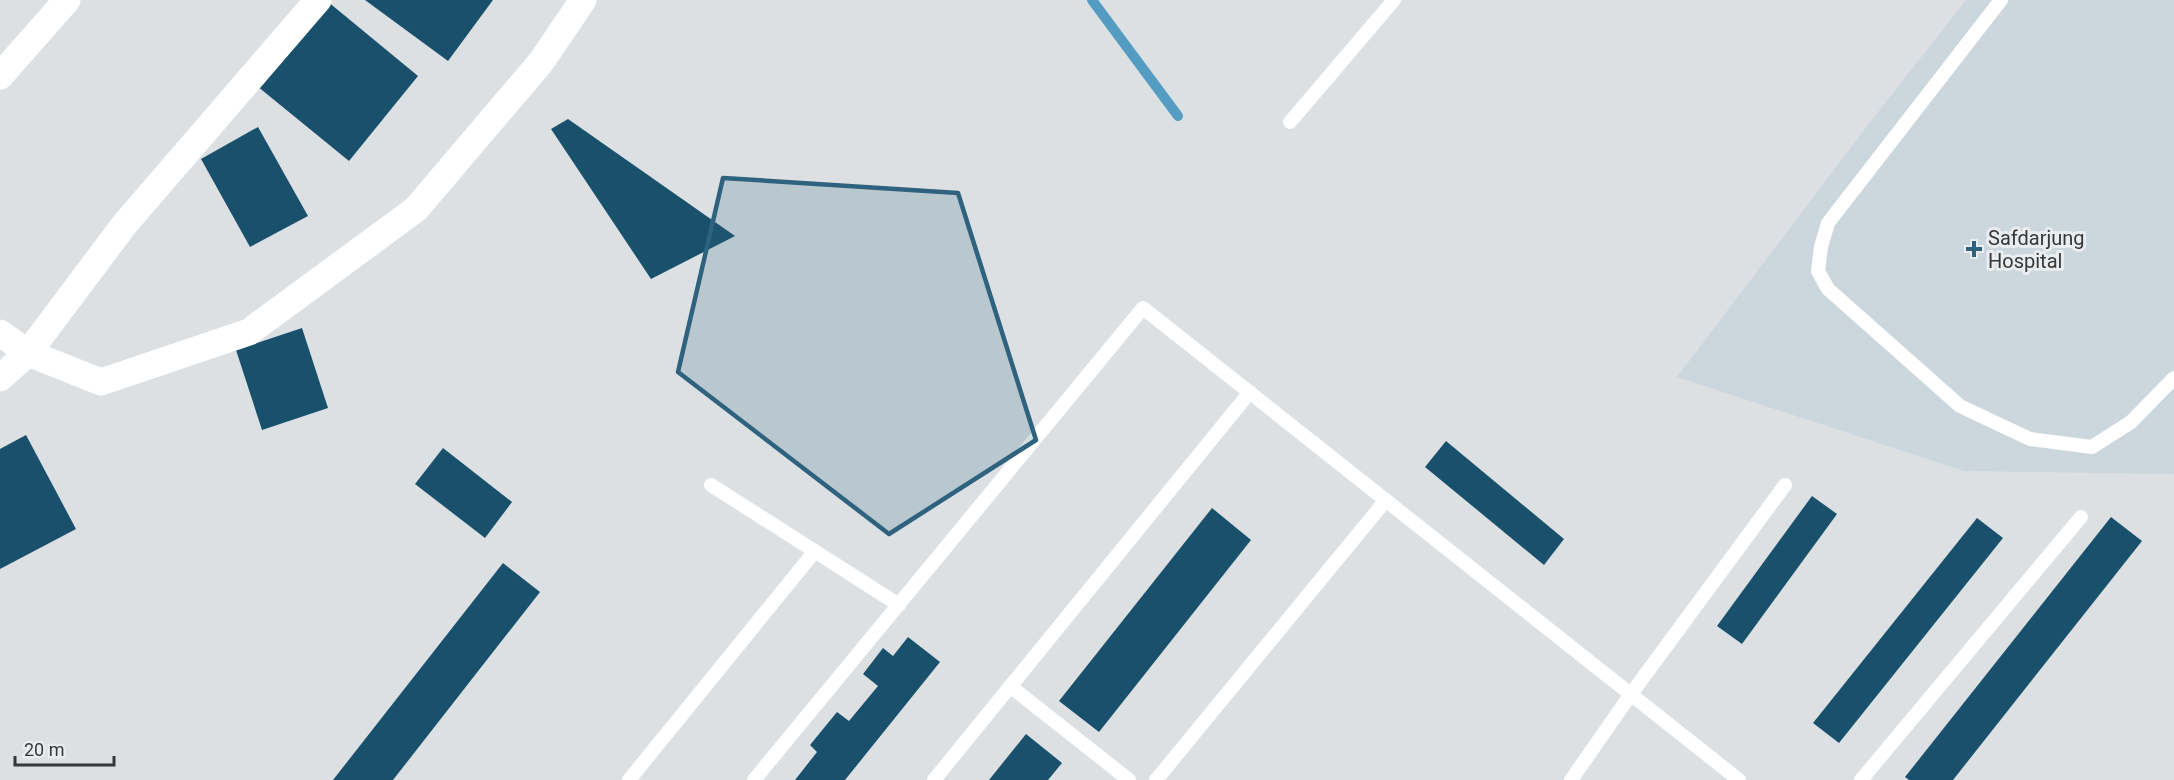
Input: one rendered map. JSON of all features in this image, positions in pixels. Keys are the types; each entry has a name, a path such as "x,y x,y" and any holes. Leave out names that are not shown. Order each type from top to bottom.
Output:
{"street":[{"path":"0,76 67,0"},
{"path":"0,378 28,353 124,225 318,0"},
{"path":"0,333 28,353 101,382 249,332 416,209 541,62 583,0"}],"lane":[{"path":"1290,122 1394,0"},
{"path":"2001,0 1828,223 1821,247 1818,271 1828,290 1960,406 2030,440 2092,447 2131,422 2174,378"},
{"path":"754,780 1143,308 1739,780"},
{"path":"934,780 1250,392"},
{"path":"711,485 899,605"},
{"path":"1571,780 1631,694 1785,485"},
{"path":"1156,780 1386,500"},
{"path":"1862,780 2081,517"},
{"path":"628,780 815,551"},
{"path":"1010,686 1129,780"}],"highlighted area":[{"path":"723,178 958,193 1036,440 889,534 678,372"}],"shaded area":[{"name":"Safdarjung Hospital","path":"1966,0 2174,0 2174,474 1964,471 1677,377"}],"building":[{"path":"365,0 493,0 448,61"},
{"path":"327,1 418,76 349,161 257,86"},
{"path":"568,119 735,236 651,279 551,129"},
{"path":"258,127 308,216 250,247 201,159"},
{"path":"302,328 328,408 262,430 236,350"},
{"path":"26,435 76,529 0,569 0,449"},
{"path":"1446,441 1564,539 1544,565 1425,467"},
{"path":"443,448 512,502 485,538 415,484"},
{"path":"1812,496 1837,514 1742,644 1717,626"},
{"path":"1212,508 1251,540 1099,732 1059,701"},
{"path":"2111,517 2142,541 1953,780 1909,780 1905,777"},
{"path":"1977,518 2003,538 1839,743 1813,723"},
{"path":"503,563 540,592 393,780 333,780"},
{"path":"908,637 940,662 845,780 795,780 817,752 810,745 837,712 849,721 878,686 863,674 883,648 893,656"},
{"path":"1026,734 1062,763 1048,780 989,780"}],"waterway":[{"path":"1092,0 1178,116"}],"place":[{"name":"Safdarjung Hospital","path":"1974,249"}]}
